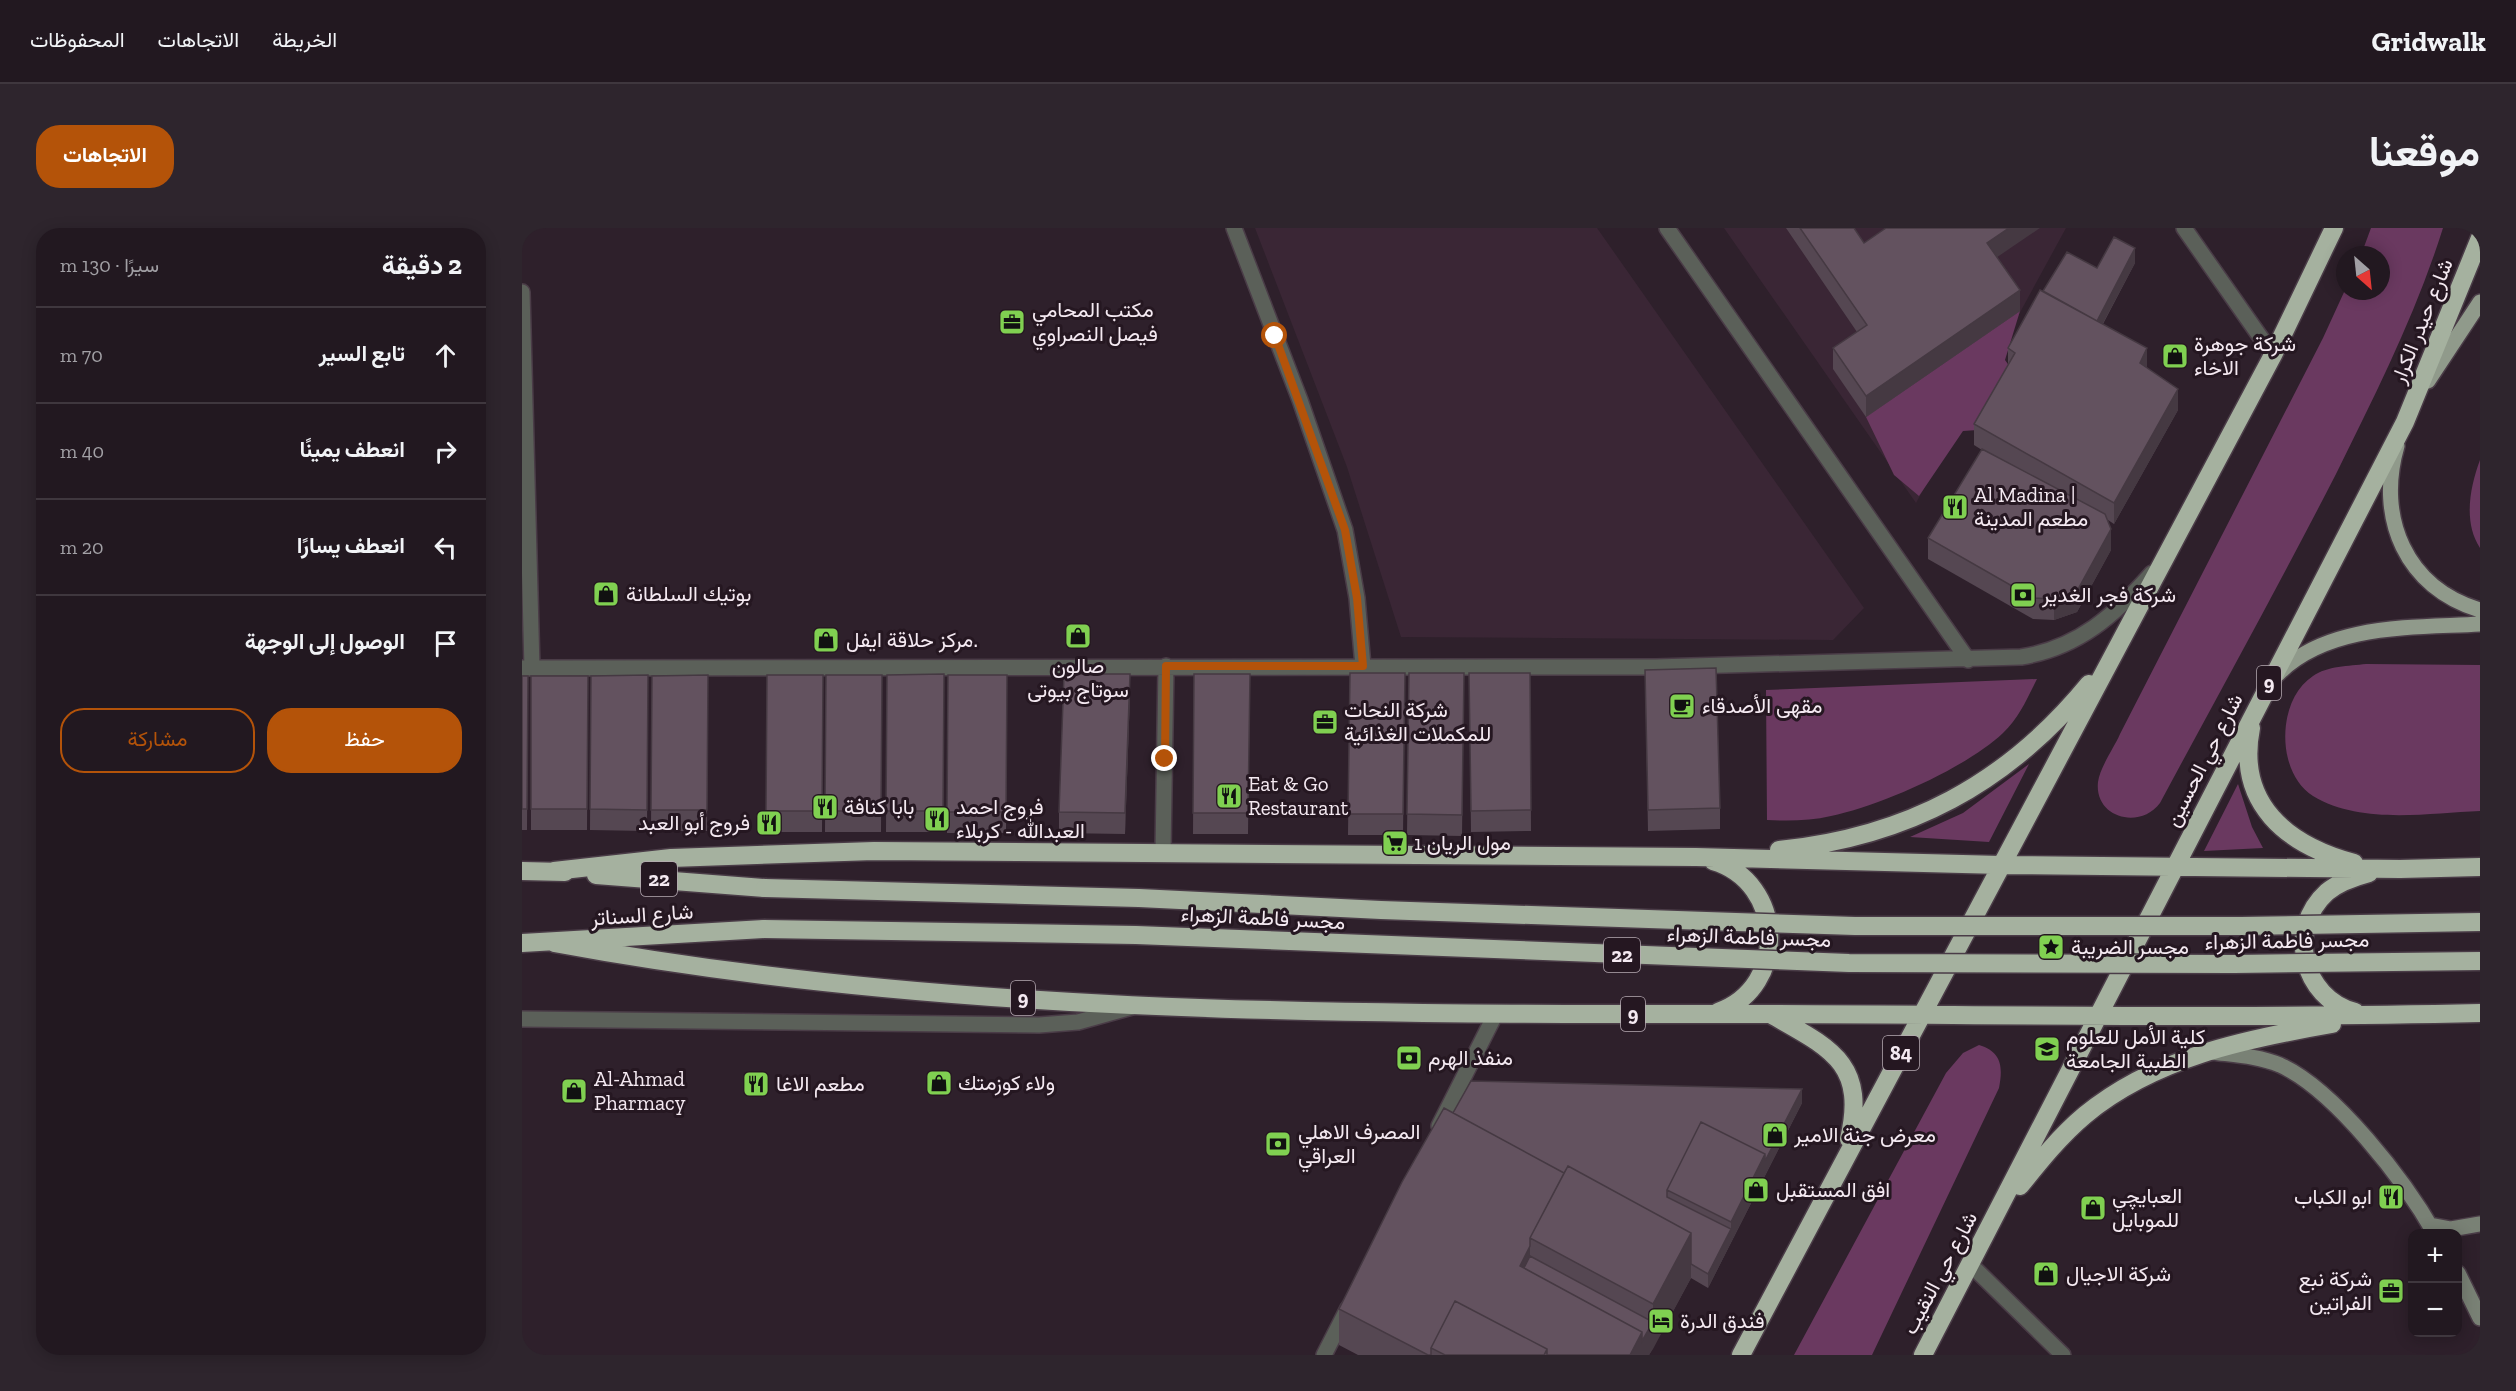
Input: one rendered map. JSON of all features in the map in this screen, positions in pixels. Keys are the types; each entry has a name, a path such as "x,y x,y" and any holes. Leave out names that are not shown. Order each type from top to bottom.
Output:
{"highway":[{"path":"2001,865 2273,355 2334,228"},
{"name":"شارع حيدر الكرار","path":"2405,422 2480,238"},
{"name":"شارع حي الحسين","path":"1997,1212 2405,422"},
{"path":"1696,857 1840,842 1894,826 1935,809 1998,772 2030,747 2069,708 2114,652"},
{"path":"2262,696 2247,748 2248,770 2254,792 2266,811 2281,827 2302,842 2325,853 2365,866 2400,869"},
{"path":"554,871 671,858 770,853 1163,852 1696,857 2001,865 2400,869 2480,867"},
{"path":"1695,1014 1718,1012 1733,1006 1749,994 1768,958 1771,938 1768,919 1761,900 1749,884 1734,871 1716,861 1696,857"},
{"name":"84","path":"1740,1355 2001,865"},
{"path":"2382,1015 2350,1011 2336,1005 2323,994 2306,966 2304,934 2316,904 2340,883 2363,875 2400,869"},
{"name":"شارع السناتر","path":"522,871 554,871 765,888"},
{"name":"مجسر فاطمة الزهراء","path":"765,888 1139,898 1370,909 1855,926 2229,926 2480,922"},
{"name":"شارع السناتر","path":"522,943 554,943 764,929"},
{"name":"مجسر فاطمة الزهراء","path":"764,929 1136,935 1849,963 2174,964 2480,961"},
{"name":"9","path":"554,943 735,974 855,986 1137,1005 1496,1014 2098,1016"},
{"path":"2098,1016 2382,1015 2480,1012"},
{"path":"1771,1014 1825,1045 1848,1074 1855,1108 1843,1164"},
{"path":"1997,1212 2053,1146 2098,1105 2149,1074 2209,1052 2300,1030 2382,1015"},
{"name":"شارع حي النقيب","path":"1923,1355 1997,1212"}],"main road":[{"name":"شارع حي الحسين","path":"2405,422 2480,302"},
{"path":"2405,422 2394,457 2390,484 2392,517 2399,542 2417,569 2441,593 2480,610"},
{"path":"2262,696 2282,670 2304,652 2346,637 2395,630 2480,624"},
{"path":"2209,1052 2253,1057 2274,1063 2294,1072 2321,1093 2370,1145 2433,1229"},
{"path":"2451,1229 2480,1224"},
{"path":"2462,1282 2478,1310"}],"street":[{"path":"1234,228 1300,400 1345,530 1357,598 1363,666"},
{"path":"1667,228 1968,660"},
{"path":"2184,228 2273,355"},
{"path":"522,292 527,668 1655,667 1968,660 2039,654 2078,639 2094,630 2122,605 2163,561"},
{"path":"1163,852 1166,666"},
{"path":"522,1019 1039,1025 1096,1018 1137,1005"},
{"path":"1435,1136 1496,1014"},
{"path":"1970,1264 2063,1355"},
{"path":"1324,1355 1356,1292"}],"shaded area":[{"path":"1255,228 1597,228 1864,608 1833,640 1401,637 1347,467"},
{"path":"1724,228 2066,228 1916,503"},
{"path":"2371,228 2443,228 2408,322 2351,444 2293,557 2160,803 2141,816 2131,818 2120,816 2111,812 2103,804 2098,782 2101,770 2340,300 2390,300 2390,246 2364,246"},
{"path":"2020,311 2005,360 2015,374 1992,429 1963,431 1919,496 1894,475 1866,417"},
{"path":"2480,460 2480,548 2471,527 2470,504 2473,481"},
{"path":"2366,664 2480,665 2480,811 2395,815 2352,811 2313,796 2301,785 2292,771 2285,736 2292,702 2301,687 2313,676 2338,667"},
{"path":"2037,679 2009,727 1987,746 1945,772 1897,795 1851,811 1815,819 1767,820 1766,690"},
{"path":"2029,764 1989,842 1910,837 1963,813"},
{"path":"2238,784 2252,827 2263,848 2204,851"},
{"path":"1979,1045 1992,1052 1999,1061 2001,1073 1999,1088 1872,1355 1794,1355 1946,1073 1963,1053"}],"building":[{"path":"1800,228 1854,228 1864,243 1886,228 2009,228 1987,243 2020,290 1866,396 1833,348 1867,325"},
{"path":"2114,237 2135,248 2097,321 2043,291 2067,252 2097,268"},
{"path":"2040,290 2147,348 2140,363 2178,389 2114,503 1974,424 2015,353 2008,348"},
{"path":"1982,449 2105,514 2111,529 2077,591 2054,599 2033,598 1928,538"},
{"path":"1716,668 1720,808 1648,810 1645,670"},
{"path":"1350,673 1405,673 1403,814 1348,814"},
{"path":"1409,673 1464,673 1462,815 1407,814"},
{"path":"1469,673 1530,673 1531,810 1471,811"},
{"path":"944,674 943,811 886,811 887,675"},
{"path":"1064,674 1130,674 1125,813 1059,812"},
{"path":"1194,674 1250,674 1248,813 1193,813"},
{"path":"648,675 647,810 590,809 591,676"},
{"path":"708,675 707,810 651,810 652,676"},
{"path":"767,675 823,675 822,811 766,811"},
{"path":"826,675 882,675 881,811 825,811"},
{"path":"948,675 1007,675 1006,812 947,812"},
{"path":"522,676 528,676 527,809 522,809"},
{"path":"531,676 588,676 587,809 531,809"},
{"path":"1471,1081 1802,1089 1765,1161 1765,1154 1701,1122 1667,1190 1667,1197 1731,1229 1708,1274 1691,1264 1691,1233 1568,1166 1564,1173 1453,1113"},
{"path":"1444,1108 1564,1173 1530,1238 1530,1246 1520,1266 1642,1332 1630,1355 1547,1355 1547,1349 1455,1301 1431,1348 1431,1355 1428,1355 1339,1309 1402,1182"},
{"path":"1701,1122 1765,1154 1731,1222 1667,1190"},
{"path":"1568,1166 1691,1233 1653,1304 1530,1238"},
{"path":"1530,1256 1653,1322 1642,1341 1642,1332 1524,1268"},
{"path":"1455,1301 1547,1349 1544,1355 1445,1355 1431,1348"}],"place":[{"name":"مكتب المحامي فيصل النصراوي","path":"1012,322"},
{"name":"شركة جوهرة الاخاء","path":"2175,356"},
{"name":"Al Madina | مطعم المدينة","path":"1955,507"},
{"name":"بوتيك السلطانة","path":"606,594"},
{"name":"شركة فجر الغدير","path":"2023,595"},
{"name":"صالون سوتاج بیوتی","path":"1078,636"},
{"name":"مركز حلاقة ايفل.","path":"826,640"},
{"name":"مقهى الأصدقاء","path":"1682,706"},
{"name":"شركة النحات للمكملات الغذائية","path":"1325,722"},
{"name":"Eat & Go Restaurant","path":"1229,796"},
{"name":"بابا كنافة","path":"825,807"},
{"name":"فروج احمد العبدالله - كربلاء","path":"937,819"},
{"name":"فروج أبو العبد","path":"769,823"},
{"name":"مول الريان 1","path":"1395,843"},
{"name":"مجسر الضريبة","path":"2051,947"},
{"name":"كلية الأمل للعلوم الطبية الجامعة","path":"2047,1049"},
{"name":"منفذ الهرم","path":"1409,1058"},
{"name":"ولاء كوزمتك","path":"939,1083"},
{"name":"مطعم الاغا","path":"756,1084"},
{"name":"Al-Ahmad Pharmacy","path":"574,1091"},
{"name":"معرض جنة الامير","path":"1775,1135"},
{"name":"المصرف الاهلي العراقي","path":"1278,1144"},
{"name":"افق المستقبل","path":"1756,1190"},
{"name":"ابو الكباب","path":"2391,1197"},
{"name":"العبايچي للموبايل","path":"2093,1208"},
{"name":"شركة الاجيال","path":"2046,1274"},
{"name":"شركة نبع الفراتين","path":"2391,1291"},
{"name":"فندق الدرة","path":"1661,1321"}],"route":[{"path":"1165,759 1166,666 1363,666 1357,598 1345,530 1275,336"}]}
